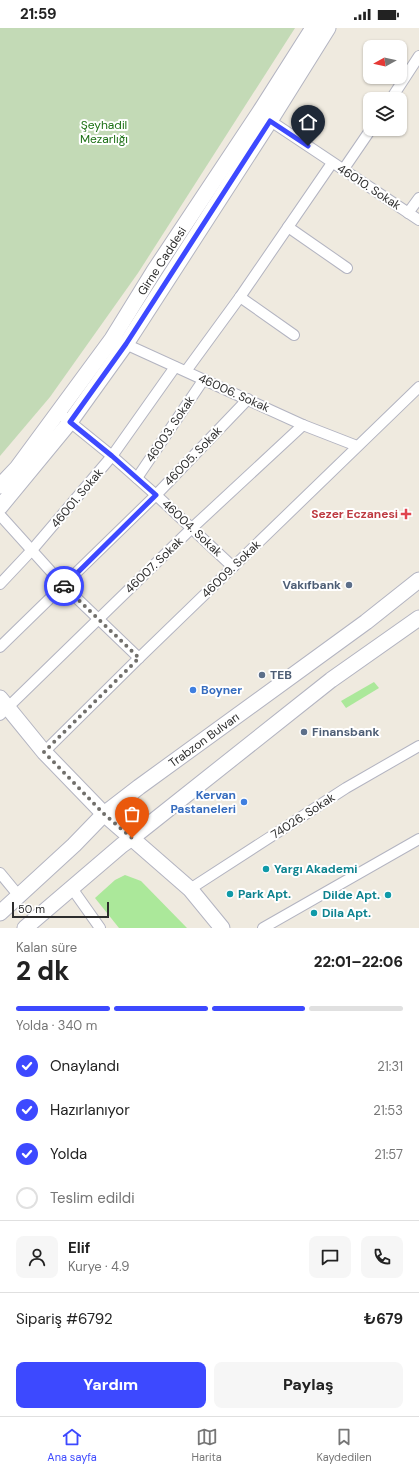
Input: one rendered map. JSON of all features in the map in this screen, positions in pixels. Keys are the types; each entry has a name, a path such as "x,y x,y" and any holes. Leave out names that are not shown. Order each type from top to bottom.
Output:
{"main road":[{"name":"Girne Caddesi","path":"265,117 313,28"},
{"name":"Girne Caddesi","path":"0,507 119,342 154,272 328,28"},
{"name":"Girne Caddesi","path":"0,486 64,418"},
{"name":"Trabzon Bulvarı","path":"0,913 74,846 104,814 366,622 419,580"},
{"path":"25,928 71,887 122,845 331,680 419,618"},
{"path":"3,707 104,814 190,889 222,928"}],"street":[{"path":"396,92 419,56"},
{"name":"46010. Sokak","path":"265,117 419,220"},
{"path":"343,170 366,136"},
{"path":"186,371 240,297 332,163"},
{"path":"408,213 419,198"},
{"path":"288,227 347,268"},
{"path":"240,297 294,335"},
{"name":"46006. Sokak","path":"119,342 303,425 357,446"},
{"name":"46001. Sokak","path":"0,584 32,550 112,456 175,367"},
{"name":"46003. Sokak","path":"137,478 204,380"},
{"name":"46009. Sokak","path":"44,752 419,387"},
{"name":"46005. Sokak","path":"0,647 156,495 248,400"},
{"name":"46004. Sokak","path":"64,418 137,478 233,567"},
{"name":"46007. Sokak","path":"3,707 303,425"},
{"path":"0,515 64,586 139,658"},
{"name":"74026. Sokak","path":"190,889 346,788 419,746"},
{"path":"263,928 419,839"},
{"path":"0,873 19,896"},
{"path":"71,887 100,928"}],"green space":[{"name":"Şeyhadil Mezarlığı","path":"0,28 295,28 138,273 50,397 0,456"},
{"path":"374,682 379,688 346,708 341,701"},
{"path":"125,875 141,881 187,928 119,928 95,898 115,880"}],"way so far":[{"path":"64,586 139,658 44,752 104,814 132,838"}],"place":[{"name":"Sezer Eczanesi","path":"406,514"},
{"name":"Vakıfbank","path":"349,585"},
{"name":"TEB","path":"262,675"},
{"name":"Boyner","path":"193,690"},
{"name":"Finansbank","path":"304,732"},
{"name":"Kervan Pastaneleri","path":"244,802"},
{"name":"Yargı Akademi","path":"266,869"},
{"name":"Park Apt.","path":"230,894"},
{"name":"Dilde Apt.","path":"388,895"},
{"name":"Dila Apt.","path":"314,913"}],"route":[{"path":"64,586 156,495 112,456 70,422 126,344 270,121 308,146"}]}
